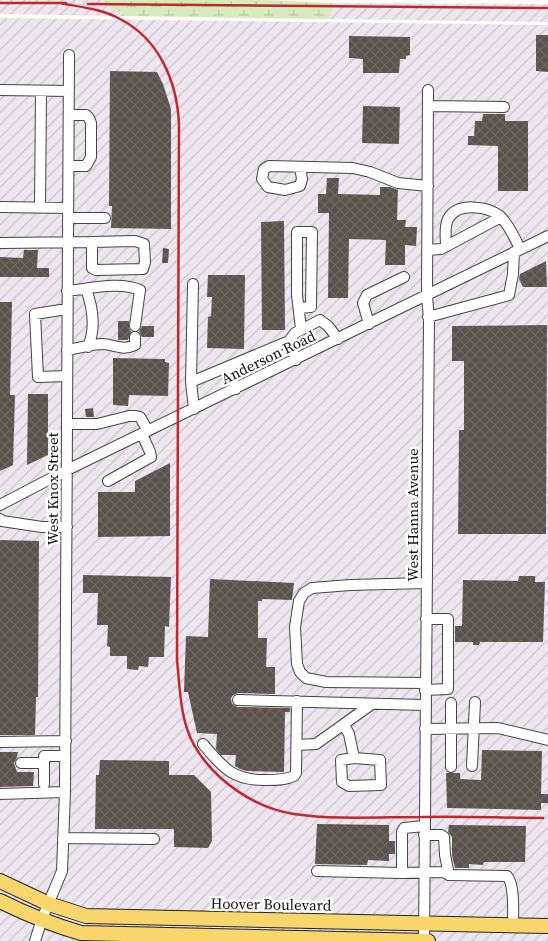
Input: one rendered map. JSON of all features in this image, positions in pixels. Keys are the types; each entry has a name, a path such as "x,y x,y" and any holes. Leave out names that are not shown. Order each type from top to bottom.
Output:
{"main road":[{"name":"Hoover Boulevard","path":"0,881 49,904 86,916 548,926"},
{"path":"0,900 42,919 81,933 161,938 428,941"}],"street":[{"name":"West Knox Street","path":"35,941 62,871 66,756 69,55"},
{"path":"0,90 69,91"},
{"name":"West Hanna Avenue","path":"424,941 428,90"},
{"path":"40,208 41,91"},
{"path":"428,106 504,106"},
{"path":"69,116 86,115 92,123 92,157 86,166 69,166"},
{"path":"300,167 353,168 370,172 398,183 428,186"},
{"path":"0,208 40,208 105,218"},
{"path":"428,317 509,295 517,251 512,232 501,217 483,208 460,209 448,218 446,246"},
{"path":"428,250 441,249 501,217"},
{"path":"299,308 311,307 312,232 297,232 297,295 301,329"},
{"name":"Anderson Road","path":"0,505 548,236"},
{"path":"0,243 135,241 144,244 145,262 143,269 96,270 92,268 92,242"},
{"path":"369,324 363,303 367,295 404,277"},
{"path":"193,284 191,382 194,409"},
{"path":"67,291 114,286 134,287 140,290 135,345 121,348 104,344 67,350"},
{"path":"86,289 93,316 93,330 88,347"},
{"path":"67,309 35,314 38,377 67,376"},
{"path":"191,382 289,340 294,333 320,320 328,326 338,339"},
{"path":"289,340 296,360"},
{"path":"228,367 236,389"},
{"path":"67,424 97,424 136,416 140,417 151,457 108,481"},
{"path":"0,519 2,521 42,527 67,527"},
{"path":"426,583 350,585 312,588 304,592 299,600 295,627 297,664 300,672 306,678 326,682 425,686 448,690 448,619 426,619"},
{"path":"238,700 425,705"},
{"path":"203,744 222,764 237,776 247,780 284,779 294,776 296,773 297,701"},
{"path":"472,766 475,702"},
{"path":"451,703 451,767"},
{"path":"297,745 316,744 372,704"},
{"path":"344,725 353,745 354,758"},
{"path":"425,729 498,728 548,740"},
{"path":"0,742 66,741"},
{"path":"44,784 44,756 66,756"},
{"path":"354,758 380,760 381,785 344,784 342,782 341,760 354,758"},
{"path":"21,763 44,763"},
{"path":"0,794 65,792"},
{"path":"402,873 402,832 404,828 408,827 444,837 449,875"},
{"path":"63,838 154,839"},
{"path":"317,871 444,872 449,875 507,876 510,879 512,888 513,926"}],"shaded area":[{"path":"0,0 102,0 124,16 0,14"},
{"path":"334,3 548,4 548,22 329,19"},
{"path":"0,18 548,25 548,941 0,941"}],"green space":[{"path":"102,0 267,0 334,3 329,19 124,16"}],"building":[{"path":"536,35 548,35 548,72 536,71"},
{"path":"349,36 410,37 410,55 406,56 406,59 400,59 399,73 363,73 363,59 349,58"},
{"path":"110,71 157,72 163,84 171,109 171,229 111,228 112,206 109,206"},
{"path":"363,106 400,107 399,144 362,143"},
{"path":"483,114 505,114 505,121 528,121 528,191 498,191 498,146 468,145 468,136 474,136 475,121 482,121"},
{"path":"327,178 339,178 338,194 380,195 380,187 390,187 398,190 397,220 406,220 405,227 417,227 416,246 405,245 405,265 385,265 386,240 349,239 348,298 328,298 329,213 318,213 318,194 326,194"},
{"path":"284,221 285,330 262,330 261,222"},
{"path":"163,248 169,249 168,263 162,263"},
{"path":"24,250 38,250 37,268 49,268 49,277 0,277 0,257 23,258"},
{"path":"546,261 547,287 523,287 519,279 520,274"},
{"path":"208,275 245,275 244,349 207,348 208,317 211,316 212,297 207,297"},
{"path":"0,302 12,302 10,395 15,395 13,465 0,471"},
{"path":"118,321 129,321 131,332 128,340 118,340"},
{"path":"547,325 546,534 458,534 459,430 464,430 464,361 452,361 452,326"},
{"path":"142,326 154,326 154,337 142,337 139,331"},
{"path":"113,358 165,359 165,362 169,363 168,396 129,395 128,406 113,405"},
{"path":"28,394 48,394 48,455 27,465"},
{"path":"93,408 94,417 86,417 85,409"},
{"path":"170,463 170,536 98,537 98,492 135,492 135,481"},
{"path":"0,540 39,541 38,697 36,697 35,735 0,735"},
{"path":"83,575 171,577 169,627 165,626 164,657 149,657 148,667 139,666 138,670 127,669 127,656 110,656 110,647 107,646 108,625 97,625 98,593 83,593"},
{"path":"519,576 535,576 535,582 545,582 543,642 480,642 479,645 473,645 473,642 455,642 455,626 462,626 463,580 518,581"},
{"path":"210,579 294,583 292,600 262,599 262,601 258,601 258,638 267,638 266,667 275,667 275,694 238,693 232,696 231,699 232,704 238,707 290,708 290,712 285,712 284,772 247,771 240,769 235,766 236,755 221,755 216,749 217,734 197,733 188,692 184,692 186,636 208,637"},
{"path":"482,750 542,751 541,794 548,794 548,803 541,803 541,810 447,808 446,773 460,773 460,779 481,780"},
{"path":"0,752 18,752 14,763 17,772 34,772 33,786 0,787"},
{"path":"100,760 169,761 169,775 194,775 211,792 212,841 208,848 174,847 174,829 95,829 96,775 99,775"},
{"path":"317,824 389,825 389,841 395,841 395,854 389,854 389,861 368,860 367,865 315,864"},
{"path":"449,825 526,826 525,862 484,862 483,865 469,864 469,868 455,868 452,856 452,837 448,832"}],"railway":[{"path":"0,3 66,3"},
{"path":"60,3 106,13 134,27 155,50 163,63 170,77 177,108 179,124 177,660 183,715 194,745 202,758 224,781 250,799 279,811 309,816 341,818 543,818"},
{"path":"88,4 548,8"}]}
